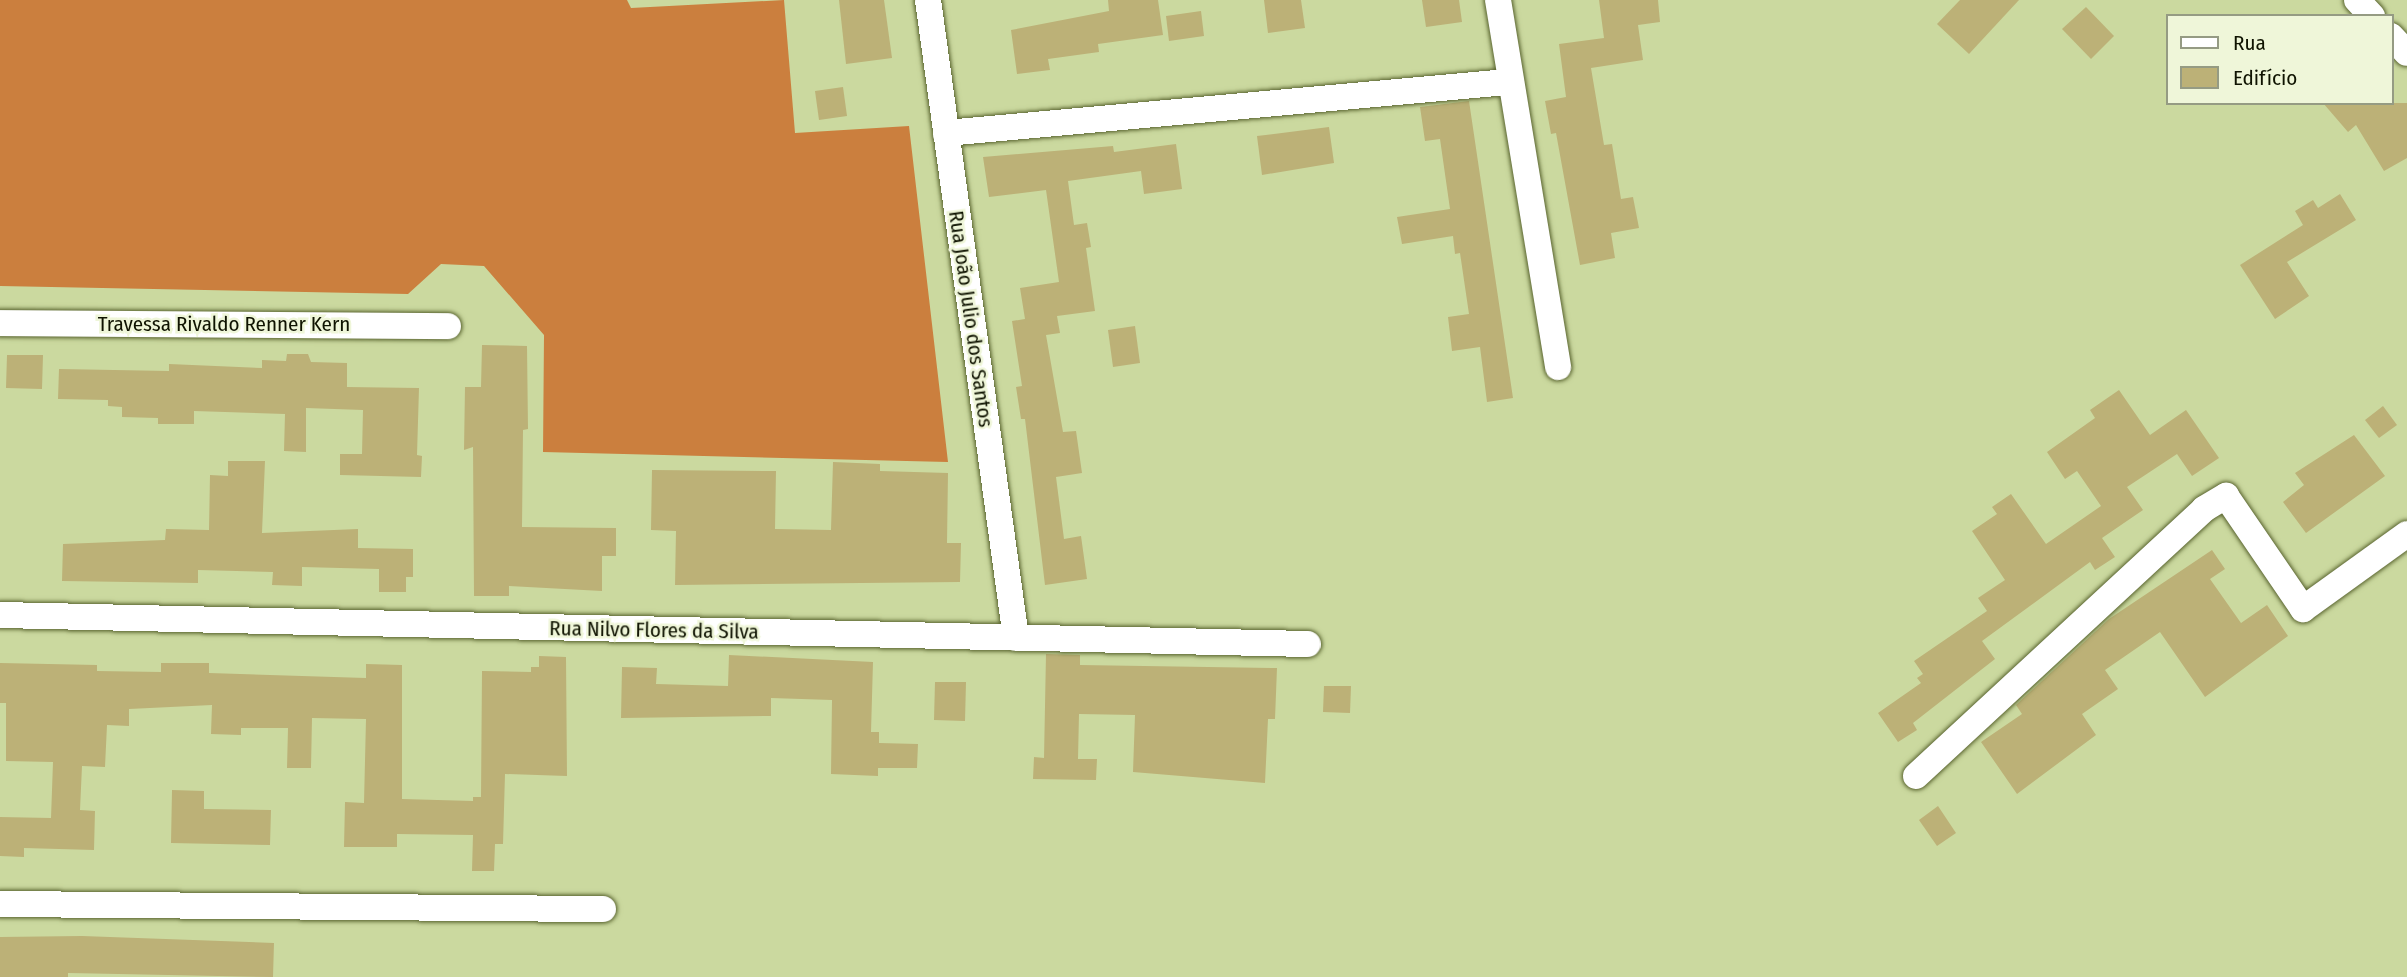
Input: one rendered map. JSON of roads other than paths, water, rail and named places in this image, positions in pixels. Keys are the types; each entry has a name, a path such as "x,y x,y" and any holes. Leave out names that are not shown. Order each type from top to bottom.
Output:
{"street":[{"name":"Rua João Julio dos Santos","path":"928,0 1016,638"},
{"path":"1498,0 1508,82 1558,367"},
{"path":"2357,0 2370,14"},
{"path":"2393,38 2407,53"},
{"path":"946,133 1508,82"},
{"name":"Travessa Rivaldo Renner Kern","path":"0,323 448,326"},
{"path":"1916,776 2204,509 2226,496 2303,608 2407,534"},
{"name":"Rua Nilvo Flores da Silva","path":"0,615 1308,644"},
{"path":"0,904 603,909"}]}
